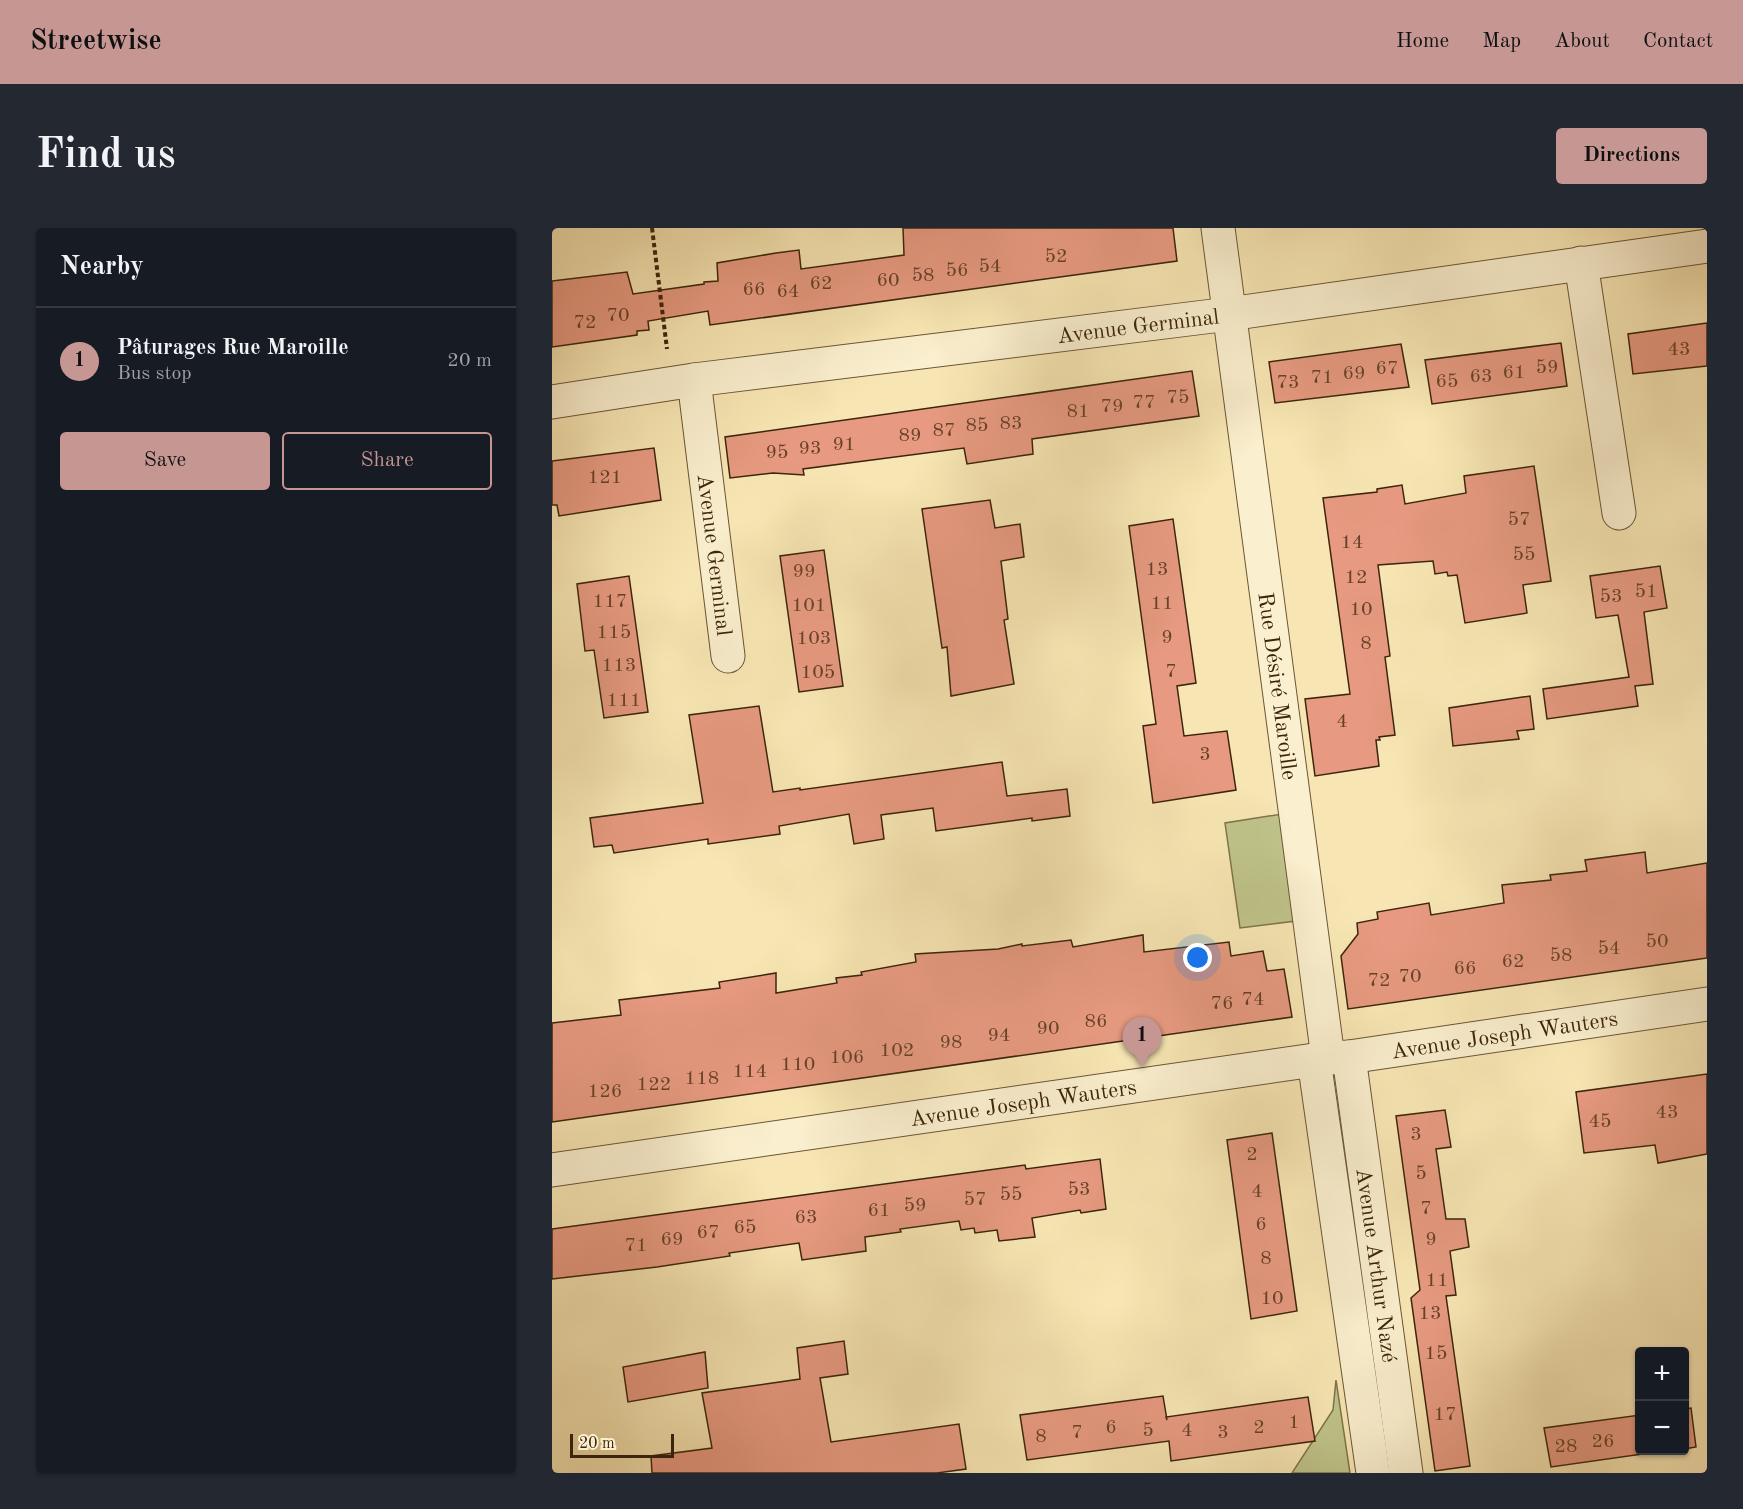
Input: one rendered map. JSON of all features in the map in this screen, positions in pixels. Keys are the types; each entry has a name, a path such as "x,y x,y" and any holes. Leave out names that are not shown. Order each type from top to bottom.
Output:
{"street":[{"name":"Rue Désiré Maroille","path":"1218,228 1330,1058"},
{"name":"Avenue Germinal","path":"552,402 682,382 1230,314 1707,246"},
{"path":"1581,263 1619,513"},
{"name":"Avenue Germinal","path":"682,382 728,656"},
{"name":"Avenue Joseph Wauters","path":"552,1170 1707,1004"},
{"name":"Avenue Arthur Nazé","path":"1330,1058 1373,1473"},
{"name":"Avenue Arthur Nazé","path":"1330,1058 1406,1473"}],"path":[{"path":"652,228 682,382"}],"green space":[{"path":"1282,814 1296,921 1240,928 1225,823"},
{"path":"1336,1380 1350,1473 1292,1473 1333,1410"}],"building":[{"path":"903,228 1173,228 1177,261 710,325 708,311 648,321 649,330 637,331 637,335 552,347 552,281 627,272 633,294 718,281 717,263 776,253 799,250 801,269 904,255"},
{"path":"1707,323 1707,366 1633,374 1628,334"},
{"path":"1561,343 1567,386 1432,404 1425,360"},
{"path":"1401,344 1409,387 1275,403 1269,362"},
{"path":"1192,371 1199,416 1032,439 1033,454 967,464 964,448 803,469 804,475 773,473 730,478 725,437"},
{"path":"654,448 661,500 559,516 557,505 552,505 552,461"},
{"path":"1534,466 1551,581 1523,585 1527,613 1465,623 1457,575 1448,576 1447,572 1435,574 1433,561 1378,565 1390,656 1385,657 1395,735 1379,737 1380,740 1376,740 1379,766 1315,776 1305,699 1350,694 1323,498 1377,492 1377,489 1402,485 1405,504 1466,493 1464,476"},
{"path":"990,500 995,528 1020,524 1024,557 1001,561 1008,619 1004,620 1014,684 951,696 947,647 942,648 922,509"},
{"path":"1173,519 1196,683 1177,686 1184,736 1227,731 1236,790 1153,803 1143,726 1156,724 1129,526"},
{"path":"824,550 843,686 799,692 780,556"},
{"path":"1660,566 1667,608 1644,612 1653,684 1635,686 1638,706 1547,719 1543,689 1629,677 1618,615 1596,618 1590,576"},
{"path":"629,576 648,712 604,718 594,650 585,651 577,584"},
{"path":"1530,696 1534,729 1517,731 1519,739 1453,746 1449,708"},
{"path":"759,706 773,792 1002,762 1007,796 1067,789 1070,816 1032,821 1032,818 936,831 933,808 881,815 884,839 854,844 849,814 779,826 780,834 708,844 708,839 614,853 612,845 594,847 590,818 703,803 689,715"},
{"path":"1645,852 1647,873 1707,863 1707,958 1348,1009 1341,956 1358,934 1357,923 1378,919 1377,912 1429,903 1431,915 1504,903 1502,885 1551,880 1550,875 1587,871 1585,860"},
{"path":"1143,935 1144,952 1229,942 1231,956 1263,951 1267,971 1284,969 1292,1017 552,1122 552,1023 621,1015 619,1000 720,988 719,982 776,973 776,993 837,983 836,978 862,975 861,972 916,962 915,954 998,949 1022,944 1022,946 1071,940 1073,947"},
{"path":"1707,1074 1707,1154 1658,1163 1655,1145 1584,1153 1576,1092"},
{"path":"1445,1110 1451,1147 1436,1149 1446,1219 1465,1219 1469,1247 1450,1251 1456,1295 1446,1296 1470,1466 1435,1471 1411,1298 1420,1290 1396,1116"},
{"path":"1272,1133 1297,1311 1251,1319 1227,1140"},
{"path":"1100,1159 1106,1209 1081,1213 1080,1210 1032,1218 1035,1237 999,1241 997,1230 975,1233 974,1228 961,1230 959,1221 900,1229 901,1232 865,1237 866,1251 802,1260 799,1243 729,1253 730,1256 657,1267 552,1279 552,1229 1025,1165 1026,1169"},
{"path":"844,1341 848,1374 820,1378 831,1442 959,1424 966,1469 937,1473 652,1473 651,1456 712,1448 702,1393 800,1379 797,1348"},
{"path":"705,1352 708,1388 628,1402 623,1367"},
{"path":"1163,1396 1166,1417 1308,1397 1315,1441 1171,1461 1169,1441 1027,1460 1020,1415"},
{"path":"1689,1408 1691,1408 1696,1447 1689,1448"},
{"path":"1635,1416 1636,1455 1551,1467 1544,1428"}],"place":[{"name":"Pâturages Rue Maroille","path":"1142,1067"}]}
